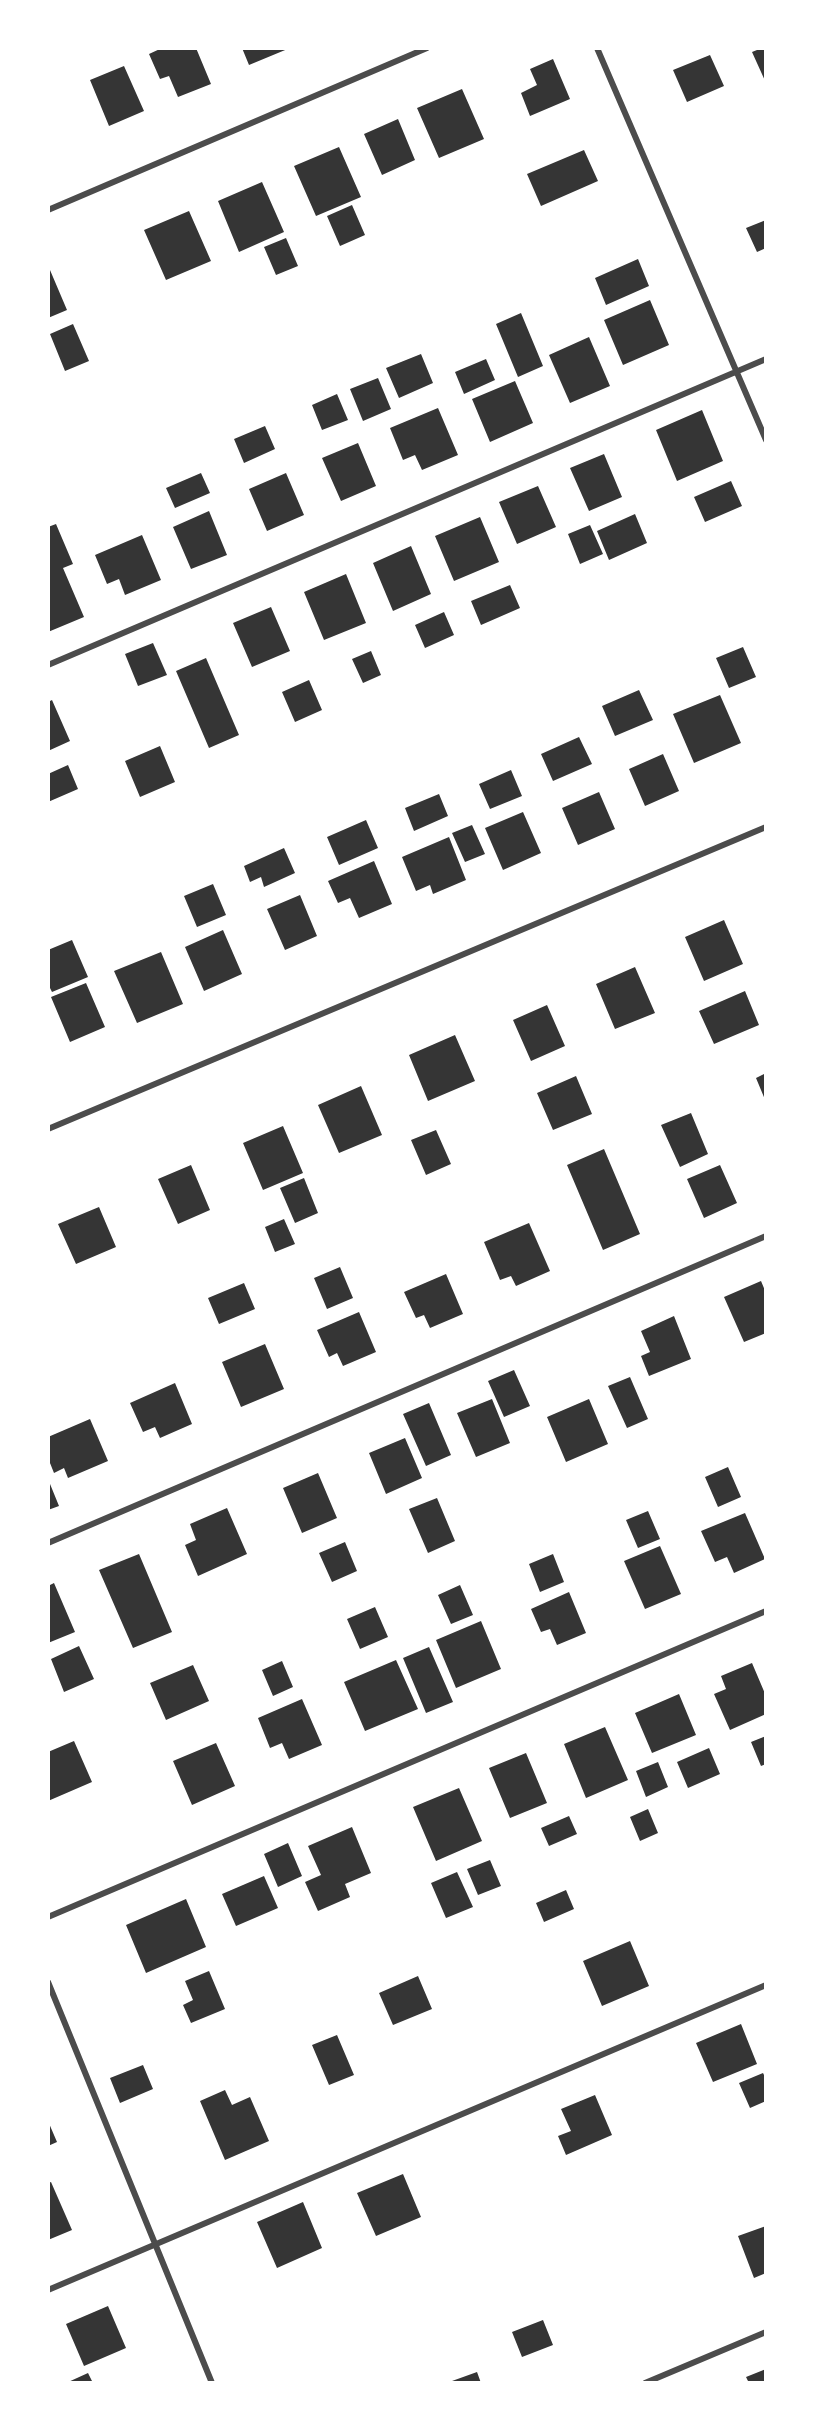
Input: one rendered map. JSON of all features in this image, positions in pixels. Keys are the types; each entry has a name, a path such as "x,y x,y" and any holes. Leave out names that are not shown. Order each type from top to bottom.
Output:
{"street":[{"path":"48,210 427,48"},
{"path":"597,48 766,440"},
{"path":"48,665 766,359"},
{"path":"48,1129 766,828"},
{"path":"48,1543 766,1236"},
{"path":"48,1917 766,1611"},
{"path":"48,1982 212,2383"},
{"path":"48,2290 766,1985"},
{"path":"645,2383 766,2332"}],"building":[{"path":"162,48 196,48 211,84 178,97 169,76 160,79 149,54"},
{"path":"242,48 290,48 249,65"},
{"path":"766,48 766,83 752,52"},
{"path":"710,55 724,86 687,102 673,70"},
{"path":"553,59 570,99 530,116 521,93 537,85 530,69"},
{"path":"124,66 144,111 109,126 90,80"},
{"path":"462,89 484,139 439,158 417,108"},
{"path":"398,119 415,160 382,175 364,134"},
{"path":"339,147 361,197 316,216 294,166"},
{"path":"584,150 598,181 541,206 527,174"},
{"path":"262,182 284,232 239,252 218,201"},
{"path":"352,205 365,235 340,246 327,216"},
{"path":"189,211 211,261 166,280 144,230"},
{"path":"766,220 766,248 757,252 746,228"},
{"path":"286,238 298,266 276,275 264,247"},
{"path":"638,259 649,286 606,305 595,278"},
{"path":"50,270 67,310 48,318 48,271"},
{"path":"650,300 669,345 623,365 604,320"},
{"path":"521,313 543,366 518,377 496,324"},
{"path":"73,324 89,361 65,371 50,334"},
{"path":"589,337 610,386 570,403 549,355"},
{"path":"421,354 433,383 399,398 386,368"},
{"path":"486,359 495,380 464,394 455,372"},
{"path":"378,378 391,409 363,421 350,389"},
{"path":"515,381 533,423 490,442 472,399"},
{"path":"337,394 348,420 322,430 312,405"},
{"path":"438,408 458,455 422,470 415,455 403,460 390,428"},
{"path":"702,410 723,461 677,481 656,430"},
{"path":"265,426 275,449 244,463 234,439"},
{"path":"358,443 376,486 341,501 322,458"},
{"path":"604,454 622,497 589,511 570,468"},
{"path":"201,473 210,493 175,508 166,488"},
{"path":"286,473 304,515 267,531 249,489"},
{"path":"731,481 742,506 705,522 694,497"},
{"path":"538,486 556,527 517,544 499,502"},
{"path":"209,511 227,555 191,569 173,527"},
{"path":"635,514 647,543 609,560 597,531"},
{"path":"480,517 499,562 454,581 435,536"},
{"path":"56,524 73,564 63,568 84,617 48,632 48,527"},
{"path":"590,525 603,554 580,564 568,534"},
{"path":"142,535 161,580 125,595 119,579 107,584 95,555"},
{"path":"411,546 431,594 393,611 373,563"},
{"path":"346,574 366,623 324,640 304,592"},
{"path":"510,585 520,608 481,625 471,601"},
{"path":"271,607 290,651 252,667 233,623"},
{"path":"444,612 454,635 425,648 415,625"},
{"path":"153,643 167,675 138,686 125,654"},
{"path":"743,647 756,677 729,688 716,658"},
{"path":"371,651 381,675 363,683 352,659"},
{"path":"206,658 239,735 209,748 176,671"},
{"path":"309,680 322,710 295,722 282,692"},
{"path":"639,690 653,720 615,736 602,706"},
{"path":"720,695 741,743 694,763 673,714"},
{"path":"52,700 70,741 48,751 48,702"},
{"path":"579,737 592,764 553,781 541,754"},
{"path":"160,746 175,782 140,797 125,761"},
{"path":"663,754 679,791 645,806 629,769"},
{"path":"68,765 78,789 48,802 48,774"},
{"path":"511,770 522,796 490,809 479,784"},
{"path":"599,792 615,829 578,845 562,808"},
{"path":"439,794 448,816 414,831 405,808"},
{"path":"523,812 541,853 503,870 485,828"},
{"path":"366,820 378,848 339,865 327,837"},
{"path":"472,825 485,854 465,862 452,833"},
{"path":"449,837 466,880 433,894 430,885 416,891 402,857"},
{"path":"284,848 295,873 264,887 261,877 250,882 244,866"},
{"path":"374,861 392,904 359,918 350,898 338,903 328,881"},
{"path":"213,884 226,915 197,927 184,896"},
{"path":"300,895 317,936 285,950 267,909"},
{"path":"724,920 743,964 704,981 685,937"},
{"path":"223,930 242,974 204,991 185,947"},
{"path":"72,940 88,977 52,992 48,984 48,950"},
{"path":"161,952 183,1004 137,1023 114,971"},
{"path":"635,967 655,1013 615,1029 596,984"},
{"path":"86,983 105,1027 70,1042 51,997"},
{"path":"745,991 759,1025 714,1044 699,1011"},
{"path":"547,1005 565,1046 531,1061 513,1020"},
{"path":"455,1035 475,1081 428,1101 409,1055"},
{"path":"766,1073 766,1102 756,1078"},
{"path":"576,1076 592,1114 553,1130 537,1093"},
{"path":"361,1086 382,1135 339,1153 318,1105"},
{"path":"691,1113 708,1154 680,1167 661,1125"},
{"path":"283,1126 303,1173 263,1190 243,1143"},
{"path":"436,1130 451,1164 426,1175 411,1140"},
{"path":"604,1149 640,1234 603,1250 567,1165"},
{"path":"191,1165 210,1210 178,1224 158,1179"},
{"path":"720,1165 737,1203 704,1218 687,1179"},
{"path":"304,1178 318,1213 295,1223 280,1188"},
{"path":"99,1207 116,1247 76,1264 58,1224"},
{"path":"284,1219 295,1244 275,1252 265,1227"},
{"path":"529,1223 550,1271 516,1286 511,1276 500,1280 484,1242"},
{"path":"340,1267 353,1298 327,1309 314,1278"},
{"path":"446,1274 463,1314 430,1328 424,1315 416,1318 404,1292"},
{"path":"761,1281 766,1293 766,1333 744,1342 724,1297"},
{"path":"244,1283 255,1309 219,1324 208,1298"},
{"path":"359,1312 376,1352 343,1366 337,1353 329,1357 317,1330"},
{"path":"674,1316 691,1359 649,1376 641,1356 650,1352 641,1331"},
{"path":"265,1344 284,1389 241,1407 222,1362"},
{"path":"514,1370 530,1406 504,1417 488,1381"},
{"path":"630,1377 648,1419 627,1428 608,1386"},
{"path":"175,1383 192,1424 160,1438 155,1427 143,1432 130,1403"},
{"path":"492,1399 510,1443 476,1457 457,1413"},
{"path":"589,1399 608,1444 566,1462 547,1417"},
{"path":"429,1403 451,1455 426,1466 403,1414"},
{"path":"90,1419 108,1461 68,1478 64,1468 54,1473 48,1458 48,1437"},
{"path":"405,1438 422,1478 386,1494 369,1453"},
{"path":"728,1467 741,1497 718,1507 705,1477"},
{"path":"318,1473 337,1518 302,1533 283,1488"},
{"path":"48,1479 59,1506 48,1510"},
{"path":"437,1498 455,1541 428,1553 409,1509"},
{"path":"227,1508 247,1554 198,1576 185,1545 196,1540 190,1524"},
{"path":"648,1511 660,1539 638,1548 626,1520"},
{"path":"745,1513 765,1559 734,1573 727,1557 715,1562 701,1531"},
{"path":"345,1542 357,1571 332,1582 319,1553"},
{"path":"660,1546 681,1594 645,1609 624,1561"},
{"path":"139,1554 172,1632 133,1648 99,1570"},
{"path":"553,1554 564,1582 540,1592 529,1564"},
{"path":"54,1583 75,1632 48,1643 48,1586"},
{"path":"460,1585 473,1615 451,1624 438,1595"},
{"path":"569,1592 586,1633 557,1645 550,1629 541,1632 531,1609"},
{"path":"375,1607 388,1637 360,1649 347,1619"},
{"path":"481,1621 501,1669 456,1688 436,1640"},
{"path":"79,1646 94,1679 64,1692 51,1659"},
{"path":"429,1647 453,1702 426,1713 403,1658"},
{"path":"396,1660 418,1709 365,1731 344,1682"},
{"path":"282,1661 293,1687 273,1696 262,1670"},
{"path":"752,1663 766,1696 766,1714 730,1730 714,1694 726,1689 721,1676"},
{"path":"193,1665 209,1701 166,1720 150,1683"},
{"path":"679,1694 696,1735 652,1753 635,1713"},
{"path":"302,1699 322,1745 289,1759 282,1743 270,1748 258,1718"},
{"path":"605,1727 628,1780 586,1798 564,1744"},
{"path":"766,1736 766,1764 761,1766 751,1742"},
{"path":"74,1741 92,1782 48,1801 48,1752"},
{"path":"216,1743 235,1786 192,1805 173,1761"},
{"path":"709,1748 720,1774 688,1788 677,1762"},
{"path":"526,1753 547,1803 510,1818 489,1768"},
{"path":"658,1762 668,1787 646,1797 636,1771"},
{"path":"459,1788 482,1841 436,1861 413,1807"},
{"path":"648,1809 658,1833 640,1841 630,1817"},
{"path":"569,1816 577,1834 549,1846 541,1828"},
{"path":"352,1827 371,1873 345,1884 350,1897 318,1911 305,1882 321,1875 308,1846"},
{"path":"288,1843 302,1876 278,1887 264,1854"},
{"path":"490,1860 501,1886 478,1895 467,1869"},
{"path":"457,1872 473,1907 446,1918 431,1883"},
{"path":"264,1876 278,1908 236,1926 222,1894"},
{"path":"566,1890 574,1909 544,1922 536,1903"},
{"path":"186,1899 206,1947 146,1973 126,1925"},
{"path":"630,1941 649,1986 602,2006 583,1961"},
{"path":"209,1971 225,2009 191,2023 183,2005 193,2000 185,1981"},
{"path":"418,1976 432,2009 393,2025 379,1993"},
{"path":"741,2024 757,2064 713,2082 696,2043"},
{"path":"337,2035 354,2075 329,2085 312,2045"},
{"path":"143,2065 153,2089 120,2103 110,2078"},
{"path":"763,2073 766,2079 766,2101 750,2108 739,2083"},
{"path":"225,2090 232,2105 250,2097 269,2141 225,2160 200,2101"},
{"path":"595,2095 612,2135 566,2155 558,2136 571,2131 561,2109"},
{"path":"48,2121 57,2142 48,2146"},
{"path":"403,2174 421,2217 376,2236 357,2193"},
{"path":"51,2182 72,2230 48,2240 48,2183"},
{"path":"303,2202 322,2248 277,2268 257,2222"},
{"path":"766,2226 766,2273 754,2278 738,2236"},
{"path":"108,2306 126,2348 84,2366 66,2324"},
{"path":"543,2320 553,2345 522,2357 512,2332"},
{"path":"766,2369 766,2383 749,2383 746,2377"},
{"path":"477,2372 481,2383 453,2383 452,2381"},
{"path":"88,2373 93,2383 66,2383"}]}
